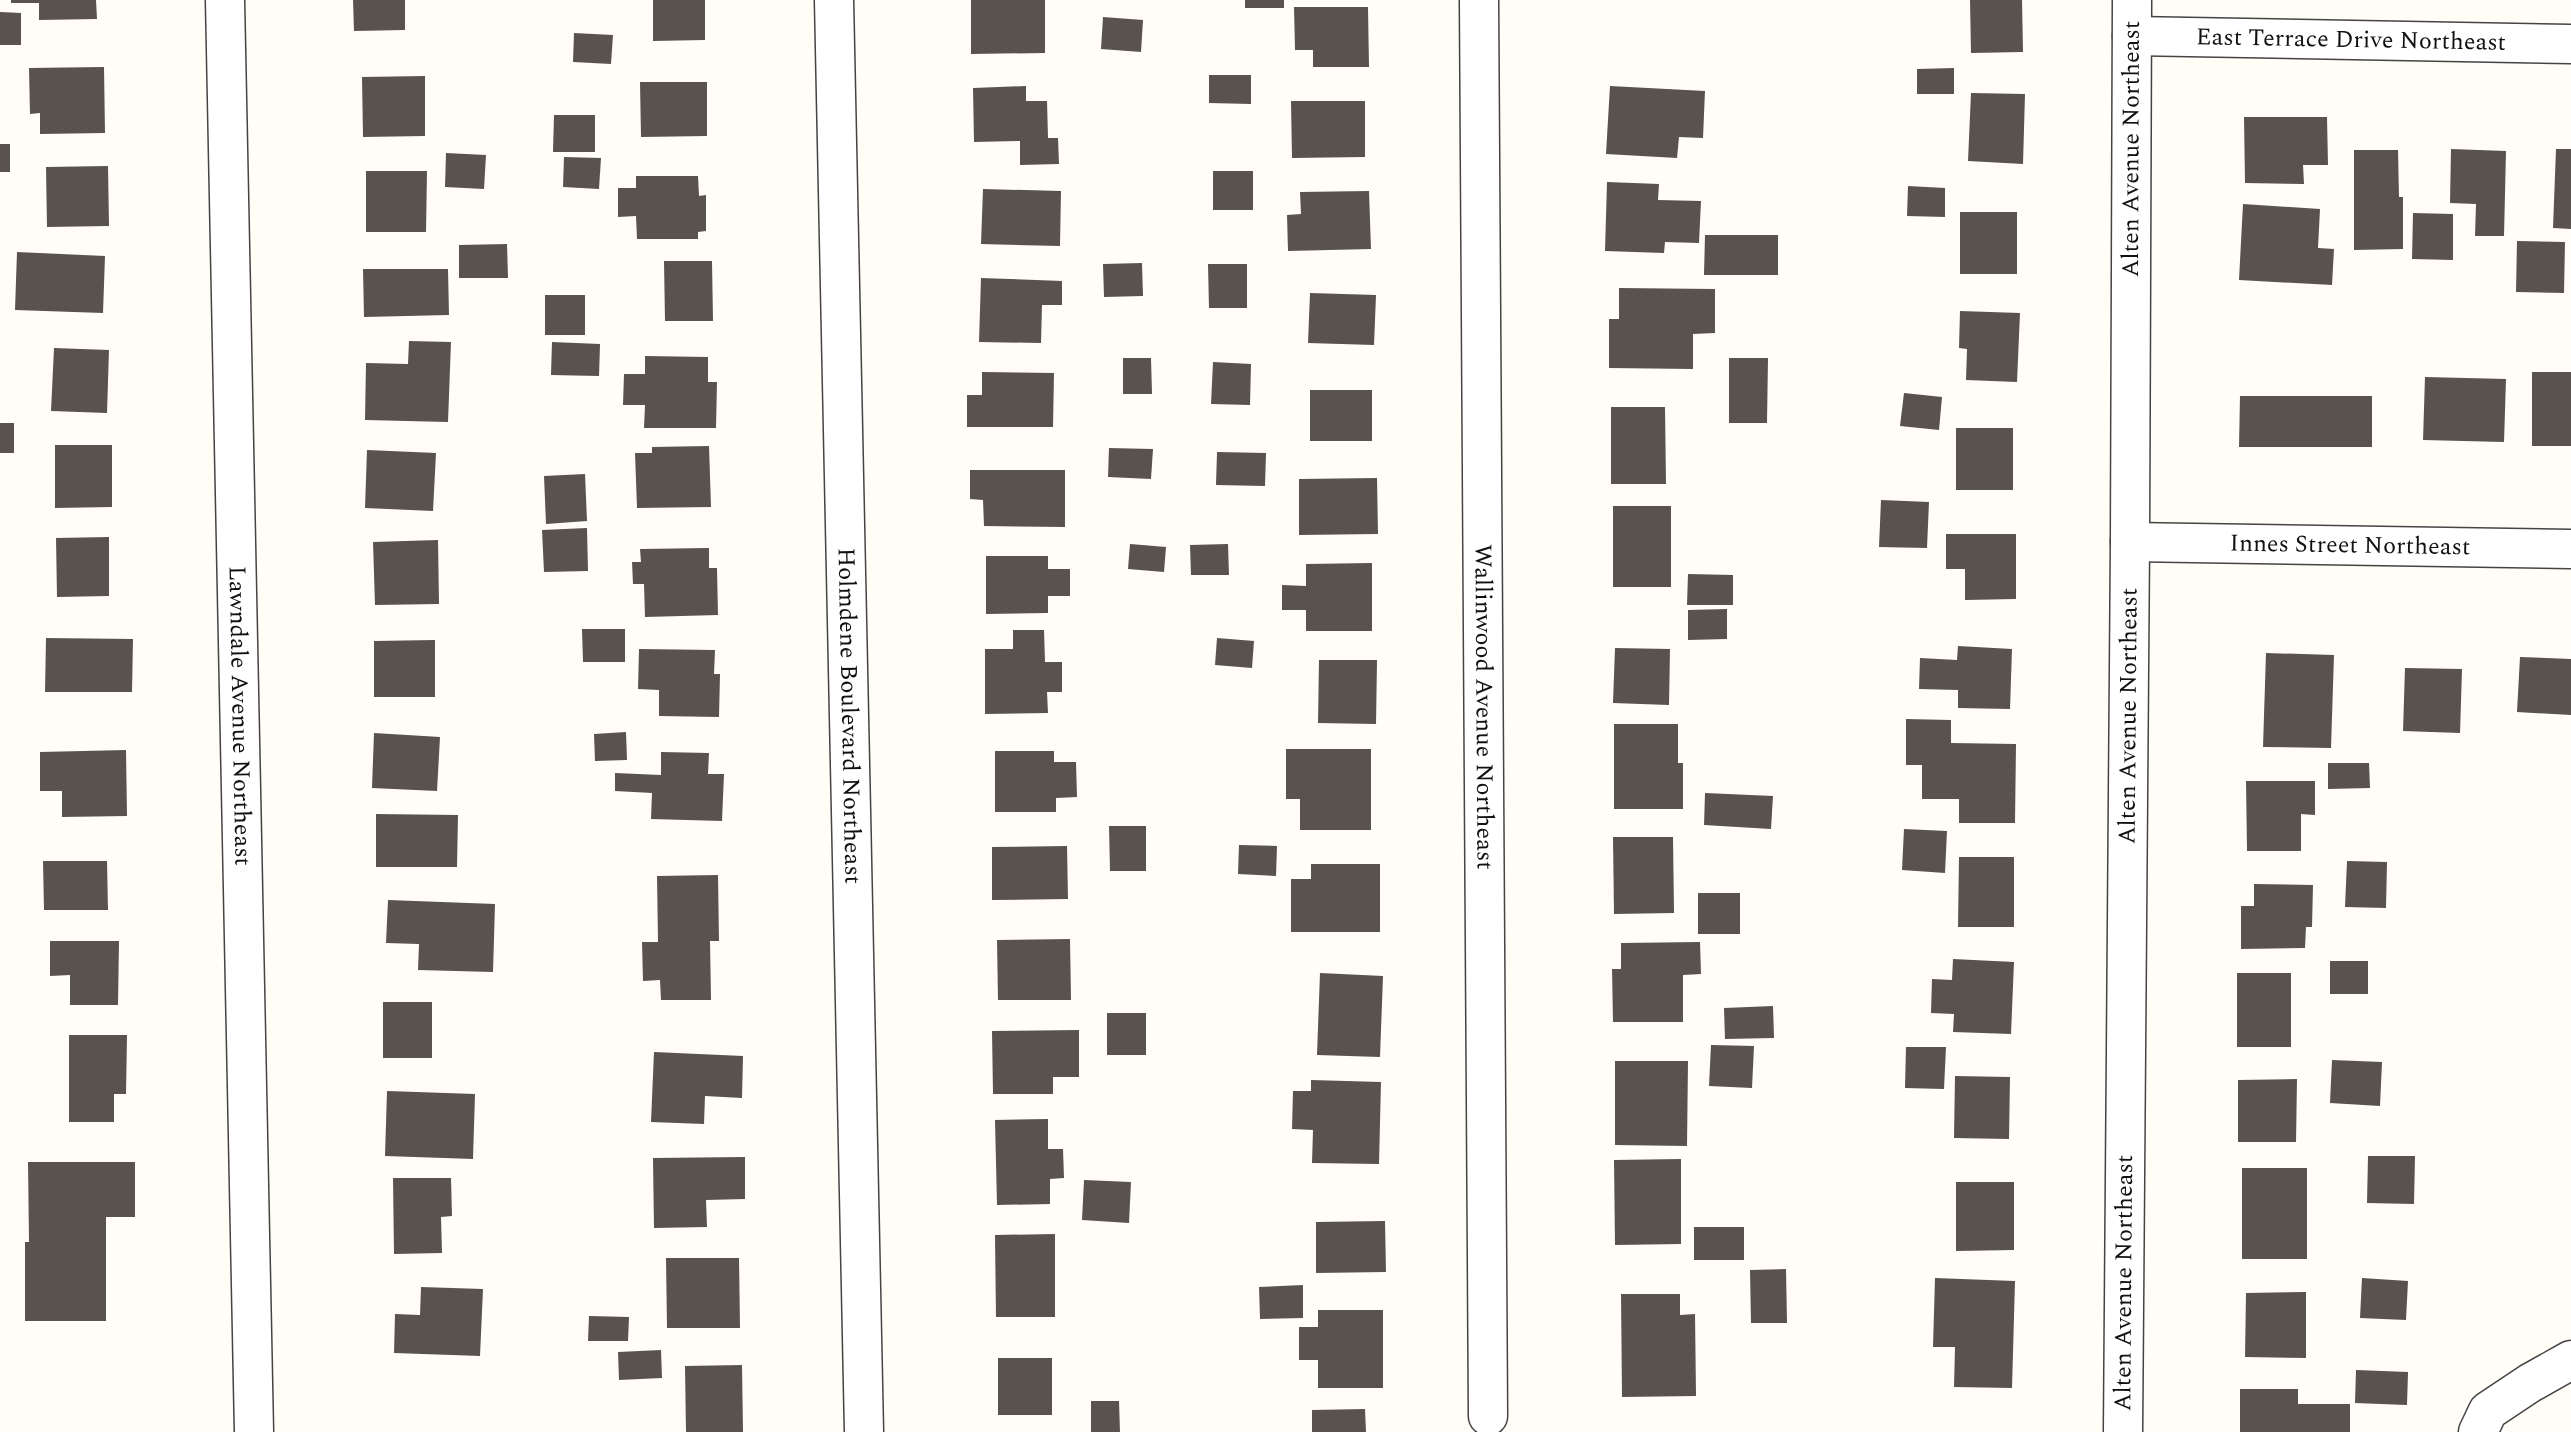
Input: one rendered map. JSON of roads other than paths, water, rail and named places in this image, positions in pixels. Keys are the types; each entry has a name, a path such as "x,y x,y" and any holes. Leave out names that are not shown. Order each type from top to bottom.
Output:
{"street":[{"name":"Lawndale Avenue Northeast","path":"225,0 254,1432"},
{"name":"Holmdene Boulevard Northeast","path":"834,0 864,1432"},
{"name":"Wallinwood Avenue Northeast","path":"1479,0 1488,1416"},
{"name":"East Terrace Drive Northeast","path":"2132,18 2571,44"},
{"name":"Alten Avenue Northeast","path":"2123,1432 2132,18"},
{"name":"Innes Street Northeast","path":"2130,542 2571,549"},
{"path":"2478,1432 2488,1411 2571,1360"}]}
